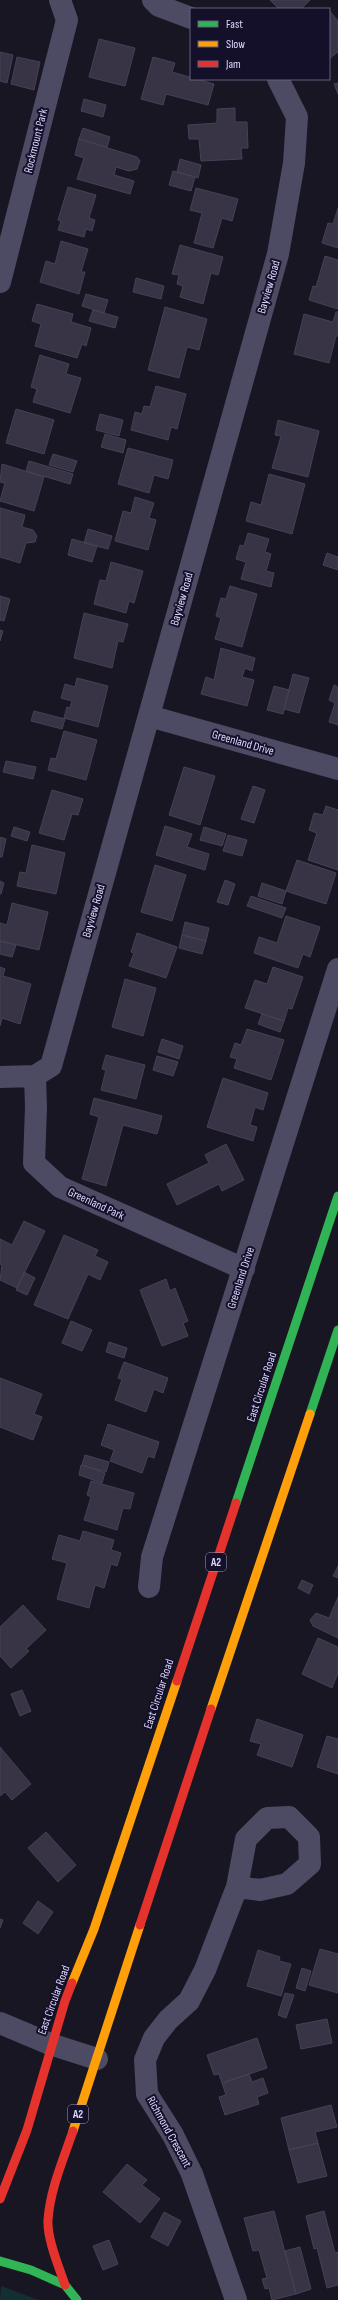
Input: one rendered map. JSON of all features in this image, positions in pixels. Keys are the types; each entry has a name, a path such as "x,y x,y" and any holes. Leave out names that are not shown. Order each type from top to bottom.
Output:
{"highway":[{"name":"East Circular Road","path":"0,2199 27,2130 50,2044 65,2001 94,1928 338,1196"},
{"name":"A2","path":"77,2300 65,2285 55,2256 48,2221 55,2184 97,2059 164,1848 338,1330"},
{"name":"A2","path":"0,2261 31,2270 65,2285"}],"street":[{"name":"Rockmount Park","path":"0,282 67,20 60,0"},
{"path":"153,0 159,6 190,18"},
{"name":"Bayview Road","path":"35,1076 51,1066 278,254 294,163 297,117 278,80"},
{"name":"Greenland Drive","path":"149,716 338,769"},
{"name":"Greenland Drive","path":"149,1587 152,1557 338,969"},
{"path":"0,1077 35,1076"},
{"name":"Greenland Park","path":"35,1076 36,1107 34,1162 60,1187 244,1269"},
{"name":"Richmond Crescent","path":"236,2300 192,2174 173,2134 147,2094 145,2060 154,2038 168,2020 190,2001 205,1970 237,1887"},
{"path":"0,2023 50,2044 97,2059"}],"green space":[{"path":"1,2286 39,2300 0,2300"}],"building":[{"path":"270,0 310,0 302,8 278,8"},
{"path":"330,11 338,21 338,52 330,58"},
{"path":"99,39 135,48 125,86 89,77"},
{"path":"0,52 13,55 7,83 0,81"},
{"path":"17,57 40,62 34,90 11,84"},
{"path":"153,57 175,63 172,72 190,77 190,80 200,80 214,84 208,105 166,94 163,105 141,99"},
{"path":"338,83 338,94 334,84"},
{"path":"84,99 106,105 103,117 81,111"},
{"path":"235,108 235,122 247,122 248,148 241,148 242,159 201,161 199,139 189,139 188,125 217,123 217,109"},
{"path":"83,128 110,137 107,147 79,139"},
{"path":"79,139 137,157 140,161 137,169 129,171 116,167 114,175 134,181 130,194 77,179 84,158 75,155"},
{"path":"180,159 201,165 198,178 177,172"},
{"path":"173,171 195,177 191,191 169,185"},
{"path":"68,187 96,195 89,218 95,220 92,231 86,229 84,237 58,230 61,221 58,220"},
{"path":"196,188 238,199 232,221 222,218 213,248 194,243 202,213 190,210"},
{"path":"338,208 338,248 322,243 328,223 333,224"},
{"path":"61,241 88,249 81,272 85,272 79,294 40,282 46,261 55,264"},
{"path":"180,245 223,257 218,275 211,273 203,304 180,297 183,286 177,284 179,275 172,274"},
{"path":"325,256 338,260 338,309 309,300 313,286 316,287"},
{"path":"136,278 164,286 161,299 133,292"},
{"path":"86,294 108,300 104,313 82,306"},
{"path":"37,304 73,314 71,322 91,328 86,346 82,344 77,358 35,346 41,324 32,321"},
{"path":"165,307 207,319 199,350 187,347 179,378 148,370"},
{"path":"93,310 118,317 115,328 89,321"},
{"path":"336,312 338,312 338,336 336,336 329,363 294,354 304,314 333,322"},
{"path":"40,355 69,364 66,374 81,378 70,413 33,402 37,389 31,387"},
{"path":"156,386 186,394 177,429 171,427 168,440 131,430 135,412 142,414 144,406 150,407"},
{"path":"16,409 54,420 44,454 6,443"},
{"path":"100,414 123,420 119,436 96,430"},
{"path":"278,420 319,431 308,477 272,468 281,436 275,435"},
{"path":"105,434 126,440 123,453 101,447"},
{"path":"128,448 173,460 168,479 154,475 149,493 118,484"},
{"path":"53,454 77,461 73,472 49,465"},
{"path":"29,461 73,474 70,484 26,471"},
{"path":"2,464 44,477 34,511 0,501 5,483 0,482"},
{"path":"269,474 305,484 292,534 246,521 251,502 261,505"},
{"path":"135,497 154,503 149,518 156,520 148,550 115,541 123,511 131,513"},
{"path":"0,508 25,515 22,527 33,530 37,536 35,542 26,543 20,563 0,557"},
{"path":"88,529 112,536 108,549 84,543"},
{"path":"248,533 269,539 265,552 271,554 266,571 274,573 271,587 241,579 246,562 236,559 240,545 244,546"},
{"path":"72,539 97,546 92,562 68,555"},
{"path":"327,553 338,557 338,570 323,565"},
{"path":"111,562 143,571 134,603 129,601 126,613 94,604 100,580 106,581"},
{"path":"230,586 257,594 242,647 215,639 221,618 216,616 221,598 226,599"},
{"path":"0,596 10,599 4,621 0,620"},
{"path":"84,613 128,624 123,642 118,641 112,668 74,658"},
{"path":"0,630 3,631 0,641"},
{"path":"221,648 255,658 252,671 245,668 242,677 254,680 247,706 201,694 206,677 214,680"},
{"path":"293,674 309,678 299,713 284,709"},
{"path":"77,678 108,686 98,727 64,718 67,707 70,708 72,701 61,698 65,684 75,687"},
{"path":"334,685 338,687 338,725 329,722 335,703 329,700"},
{"path":"274,686 289,690 283,714 267,710"},
{"path":"34,711 65,719 62,729 31,721"},
{"path":"64,731 97,740 86,780 48,770 51,758 56,759"},
{"path":"6,761 36,767 33,779 3,772"},
{"path":"184,767 215,776 200,825 169,815"},
{"path":"253,786 265,790 254,823 241,819"},
{"path":"52,790 83,799 78,815 72,814 64,840 39,833"},
{"path":"326,806 338,810 338,870 308,860 317,833 309,830 314,813 323,815"},
{"path":"165,826 192,834 187,847 209,854 205,870 156,855"},
{"path":"14,827 30,832 27,841 11,836"},
{"path":"204,827 226,834 222,846 200,840"},
{"path":"228,835 247,840 242,856 223,851"},
{"path":"0,837 6,839 2,857 0,857"},
{"path":"32,845 65,853 56,894 17,886 20,872 26,873"},
{"path":"297,860 336,873 326,904 286,891"},
{"path":"155,865 186,875 172,921 141,912"},
{"path":"225,880 235,884 228,905 217,902"},
{"path":"0,881 4,883 1,894 0,894"},
{"path":"262,883 286,891 282,904 258,896"},
{"path":"251,896 286,908 282,918 247,906"},
{"path":"12,903 48,912 39,950 0,941 0,923 7,925"},
{"path":"286,916 320,927 310,957 303,954 298,968 254,953 259,937 277,943"},
{"path":"185,922 209,928 206,941 182,935"},
{"path":"137,933 177,947 166,978 129,966 134,953 131,952"},
{"path":"182,935 206,941 202,954 179,948"},
{"path":"0,941 16,945 12,957 0,954"},
{"path":"0,967 5,969 3,976 31,984 20,1024 2,1018 0,1026"},
{"path":"273,967 303,977 292,1009 288,1008 284,1021 245,1008 255,980 267,984"},
{"path":"125,979 156,988 143,1036 112,1027"},
{"path":"262,1014 284,1021 280,1032 258,1024"},
{"path":"247,1029 284,1040 271,1080 234,1068 237,1059 230,1057 235,1043 241,1045"},
{"path":"162,1039 183,1046 179,1059 158,1052"},
{"path":"106,1055 145,1065 136,1099 101,1090 106,1070 102,1069"},
{"path":"157,1056 178,1062 173,1076 153,1070"},
{"path":"223,1078 268,1093 263,1110 255,1107 250,1125 257,1127 253,1141 207,1127"},
{"path":"94,1098 162,1116 157,1134 123,1125 106,1186 82,1179 99,1117 90,1114"},
{"path":"226,1144 244,1180 222,1191 219,1184 177,1205 167,1184 209,1163 205,1155"},
{"path":"24,1221 45,1231 17,1288 0,1280 2,1265 0,1264 0,1239 12,1245"},
{"path":"64,1235 98,1250 95,1256 108,1262 100,1280 88,1274 68,1319 34,1305"},
{"path":"24,1272 35,1278 27,1295 16,1290"},
{"path":"166,1279 170,1291 175,1288 188,1321 183,1323 188,1336 162,1346 140,1290"},
{"path":"71,1321 92,1330 82,1351 62,1343"},
{"path":"109,1342 127,1348 124,1358 106,1352"},
{"path":"124,1362 168,1378 163,1393 154,1389 146,1412 115,1400 122,1379 118,1378"},
{"path":"0,1378 42,1394 34,1414 42,1417 33,1440 0,1427"},
{"path":"108,1424 159,1442 154,1458 148,1456 142,1473 110,1461 114,1450 101,1445"},
{"path":"85,1455 109,1462 106,1472 82,1465"},
{"path":"81,1465 105,1473 102,1483 79,1475"},
{"path":"91,1481 134,1493 130,1509 123,1508 117,1530 84,1520 91,1497 87,1495"},
{"path":"83,1531 114,1540 111,1550 121,1553 117,1566 111,1564 104,1588 95,1585 89,1608 57,1599 67,1563 52,1559 59,1535 80,1541"},
{"path":"338,1566 338,1578 333,1576"},
{"path":"302,1580 313,1585 309,1594 298,1588"},
{"path":"338,1597 338,1638 313,1626 310,1620 316,1613 329,1618"},
{"path":"23,1605 46,1630 26,1649 29,1651 11,1668 0,1656 0,1627"},
{"path":"318,1638 338,1647 338,1673 332,1688 302,1674"},
{"path":"22,1690 31,1711 20,1716 11,1694"},
{"path":"257,1719 303,1735 292,1767 257,1755 261,1744 250,1741"},
{"path":"327,1736 338,1739 338,1774 317,1767"},
{"path":"0,1747 31,1784 12,1800 5,1792 0,1796"},
{"path":"46,1832 76,1865 58,1882 28,1848"},
{"path":"38,1901 53,1912 38,1934 23,1923"},
{"path":"0,1919 3,1920 0,1928"},
{"path":"320,1949 338,1954 338,1993 309,1985"},
{"path":"258,1950 280,1957 279,1961 291,1964 281,1996 247,1986"},
{"path":"302,1968 311,1971 305,1991 296,1988"},
{"path":"285,1993 294,1995 286,2018 278,2015"},
{"path":"327,2019 332,2043 301,2049 296,2025"},
{"path":"257,2038 267,2068 222,2083 219,2074 214,2075 207,2055"},
{"path":"249,2074 252,2082 263,2078 268,2093 257,2097 259,2104 225,2115 219,2097 226,2095 222,2083"},
{"path":"331,2105 337,2127 315,2132 318,2143 289,2150 281,2118"},
{"path":"318,2143 327,2176 298,2183 289,2150"},
{"path":"127,2164 147,2180 142,2185 160,2199 140,2223 103,2192"},
{"path":"274,2211 296,2294 272,2300 269,2288 265,2289 262,2279 267,2278 259,2250 253,2251 244,2218"},
{"path":"324,2211 335,2253 338,2252 338,2285 327,2288 317,2248 314,2249 306,2216"},
{"path":"164,2212 181,2221 168,2246 151,2237"},
{"path":"109,2240 118,2264 103,2270 93,2246"},
{"path":"300,2247 311,2289 296,2294 285,2251"}],"traffic: fast":[{"path":"236,1503 338,1196"},
{"path":"310,1414 338,1330"},
{"path":"0,2261 31,2270 65,2285 77,2300"}],"traffic: slow":[{"path":"211,1709 310,1414"},
{"path":"72,1983 94,1929 177,1681"},
{"path":"73,2131 140,1925"}],"traffic: jam":[{"path":"177,1681 236,1503"},
{"path":"140,1925 211,1709"},
{"path":"0,2199 27,2130 65,2001 72,1983"},
{"path":"65,2285 51,2244 48,2220 54,2186 73,2131"}]}
